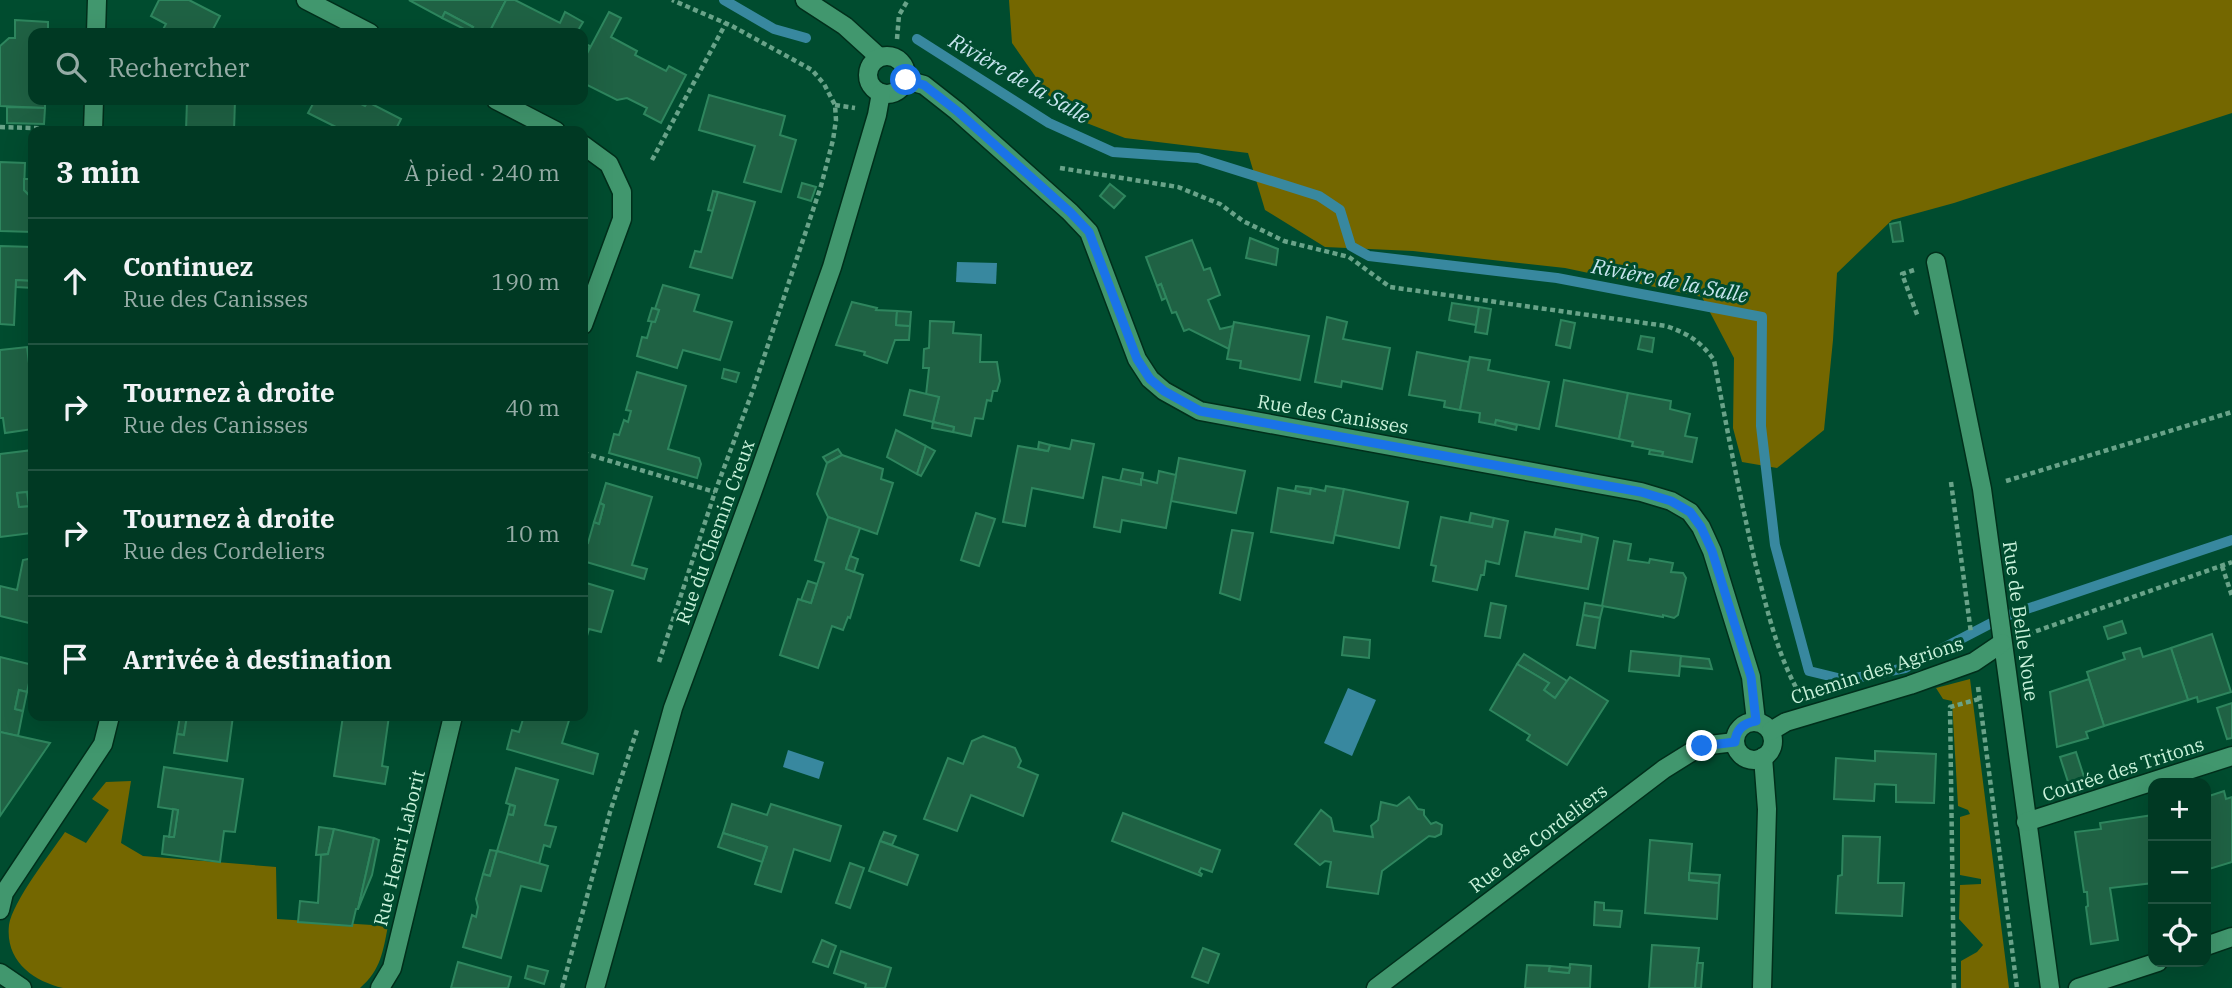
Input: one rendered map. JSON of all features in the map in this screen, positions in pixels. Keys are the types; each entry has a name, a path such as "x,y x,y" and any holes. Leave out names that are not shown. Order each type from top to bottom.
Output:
{"street":[{"path":"96,28 97,0"},
{"path":"306,0 360,28"},
{"path":"805,0 905,67 906,80 899,90 893,93 881,93 871,85 868,73 873,61 887,57"},
{"name":"Rue des Canisses","path":"906,80 924,85 957,111 1089,232 1137,359 1150,379 1182,402 1200,411 1641,492 1671,501 1690,512 1701,527 1712,551 1764,726"},
{"name":"Rue du Chemin Creux","path":"595,988 673,708 832,267 877,115 881,93"},
{"path":"93,126 94,105"},
{"path":"506,105 546,126"},
{"path":"588,149 609,164 622,192 622,219 588,311"},
{"name":"Rue de Belle Noue","path":"1936,262 1982,489 2050,988"},
{"name":"Chemin des Agrions","path":"1764,726 1811,715 1910,685 1974,662 2002,637"},
{"path":"0,910 4,893 103,744 109,721"},
{"name":"Rue Henri Laborit","path":"380,988 392,968 452,721"},
{"path":"1745,724 1764,726 1773,737 1771,749 1763,757 1745,757 1740,753 1735,736 1745,724"},
{"name":"Rue des Cordeliers","path":"1376,988 1664,769 1702,746 1735,742"},
{"name":"Courée des Tritons","path":"2026,822 2232,756"},
{"path":"1762,988 1767,809 1763,757"},
{"path":"2211,944 2232,937"},
{"path":"2078,988 2148,965"},
{"path":"0,973 22,988"}],"path":[{"path":"656,671 821,186 836,120 835,104 812,70 726,23 672,0"},
{"path":"887,57 899,15 908,0"},
{"path":"652,160 726,23"},
{"path":"835,104 856,109"},
{"path":"0,127 28,128"},
{"path":"1014,163 1178,187 1220,204 1243,221 1284,241 1349,257 1390,287 1666,326 1685,332 1703,345 1714,360 1741,505 1768,616 1792,680 1811,715"},
{"path":"1982,489 2232,412"},
{"path":"588,454 715,492"},
{"path":"2002,637 2232,562"},
{"path":"2222,566 2232,596"},
{"path":"1974,662 2017,988"},
{"path":"1954,988 1950,707 1979,699"},
{"path":"562,988 610,812 640,722"}],"shaded area":[{"path":"1009,0 2232,0 2232,113 1954,203 1892,220 1837,273 1824,430 1777,468 1742,462 1733,428 1734,358 1702,297 1565,268 1413,251 1325,247 1265,210 1248,153 1125,138 1061,113 1012,43"},
{"path":"1970,679 2009,988 1961,988 1961,961 1977,952 1983,945 1959,919 1960,885 1981,884 1981,879 1960,875 1960,817 1970,814 1968,810 1958,806 1952,701 1943,699 1936,688"},
{"path":"131,781 121,843 143,856 276,867 277,919 388,926 380,960 373,974 360,988 63,988 41,980 23,967 16,959 9,938 9,925 17,903 65,832 86,843 109,810 92,799 106,782"}],"water":[{"path":"957,262 997,263 996,284 956,282"},
{"path":"1348,688 1376,700 1352,756 1324,743"},
{"path":"788,750 824,762 819,779 783,767"}],"building":[{"path":"159,0 189,0 220,16 214,28 164,28 166,24 151,16"},
{"path":"409,0 506,0 492,28 472,28 445,12 442,18"},
{"path":"506,0 515,0 560,23 565,12 583,22 579,28 492,28"},
{"path":"445,12 473,27 462,28 442,18"},
{"path":"609,12 621,18 611,37 637,51 635,55 666,71 669,66 686,75 661,123 644,114 647,108 627,98 617,100 588,86 588,52"},
{"path":"15,20 48,22 48,28 28,28 28,105 45,105 45,108 0,106 0,46 9,38 15,38"},
{"path":"709,95 785,116 780,135 796,140 781,192 744,182 755,146 699,130"},
{"path":"187,105 235,105 234,126 186,126"},
{"path":"312,105 374,105 401,119 398,126 334,126 308,113"},
{"path":"7,107 45,108 44,124 7,123"},
{"path":"0,162 25,163 24,190 28,194 28,232 0,231"},
{"path":"24,179 28,179 28,194 24,190"},
{"path":"802,183 816,187 811,201 798,197"},
{"path":"1110,184 1125,196 1114,208 1100,196"},
{"path":"713,191 718,192 713,211 708,210"},
{"path":"718,192 755,202 732,278 690,267 695,251 701,252"},
{"path":"1900,222 1903,241 1893,242 1890,224"},
{"path":"1250,238 1278,249 1276,265 1246,258"},
{"path":"1192,240 1204,270 1210,268 1220,295 1208,300 1220,329 1233,326 1229,349 1189,329 1184,331 1176,312 1172,313 1161,284 1157,286 1146,257"},
{"path":"0,246 28,247 28,281 16,280 14,325 0,324"},
{"path":"16,280 28,281 28,288 16,287"},
{"path":"1161,284 1166,298 1162,300 1157,286"},
{"path":"663,285 699,295 694,311 732,322 720,360 683,350 677,368 637,356 642,337 647,338 652,321 655,322 659,310 655,309"},
{"path":"852,302 877,308 876,310 897,311 896,325 910,326 909,340 895,340 887,363 864,355 865,352 836,345"},
{"path":"1452,303 1479,307 1476,325 1449,320"},
{"path":"1479,307 1491,309 1487,334 1475,332"},
{"path":"652,308 659,310 655,322 648,321"},
{"path":"897,311 911,312 910,326 896,325"},
{"path":"1327,317 1347,322 1343,339 1390,348 1382,389 1342,381 1341,387 1315,382"},
{"path":"1561,320 1575,323 1570,348 1556,345"},
{"path":"930,321 954,322 953,333 981,335 980,362 997,362 1000,381 997,391 993,391 991,401 987,400 983,419 975,418 971,436 953,432 954,427 933,422 939,397 926,395 929,368 923,368 924,349 929,348"},
{"path":"1234,322 1309,336 1300,380 1240,368 1241,361 1227,359"},
{"path":"1641,336 1654,338 1652,352 1638,349"},
{"path":"27,347 28,430 5,433 3,418 0,418 0,350"},
{"path":"1417,352 1469,362 1460,410 1444,407 1445,401 1409,395"},
{"path":"1470,357 1490,360 1488,370 1549,382 1539,429 1496,420 1495,425 1479,422 1480,413 1460,410"},
{"path":"724,369 739,373 736,382 722,378"},
{"path":"637,372 686,386 668,449 699,458 701,464 697,478 609,453 614,434 619,435 624,420 628,422 631,411 626,410"},
{"path":"1564,380 1628,393 1619,439 1556,426"},
{"path":"910,390 939,397 933,422 904,415"},
{"path":"1628,393 1671,401 1670,409 1690,414 1685,436 1697,438 1692,462 1662,456 1663,452 1632,446 1633,442 1619,439"},
{"path":"1496,420 1517,425 1516,430 1495,425"},
{"path":"933,422 954,427 953,432 932,428"},
{"path":"896,430 926,446 917,474 887,457"},
{"path":"1072,440 1094,444 1083,498 1032,488 1025,526 1003,522 1018,446 1048,451 1050,445 1070,449"},
{"path":"1039,442 1050,445 1048,451 1038,449"},
{"path":"926,446 935,451 921,476 917,474"},
{"path":"838,449 842,455 827,463 823,457"},
{"path":"1650,450 1663,452 1662,456 1649,454"},
{"path":"28,451 28,492 17,493 19,507 28,506 28,534 0,537 0,454"},
{"path":"842,455 883,469 881,479 893,483 877,534 828,517 817,494 827,463"},
{"path":"1179,458 1245,471 1236,513 1171,501"},
{"path":"1123,469 1143,473 1141,485 1120,481"},
{"path":"1159,471 1176,475 1166,528 1122,520 1120,532 1094,527 1103,477 1141,485 1141,479 1157,483"},
{"path":"606,483 652,497 632,565 647,569 644,579 588,562 588,543 594,522 599,524 604,505 600,503"},
{"path":"1296,486 1311,488 1310,494 1295,491"},
{"path":"1326,486 1344,489 1333,543 1271,532 1278,488 1310,494 1311,488 1325,491"},
{"path":"1344,489 1408,502 1399,548 1335,535"},
{"path":"27,492 28,506 19,507 17,493"},
{"path":"600,503 604,505 599,524 594,522"},
{"path":"976,513 995,519 979,566 961,560"},
{"path":"1471,513 1494,518 1492,527 1469,523"},
{"path":"828,517 860,528 846,569 863,575 850,618 848,617 843,630 832,626 818,668 780,655 798,599 811,603 824,563 815,560"},
{"path":"1441,517 1492,527 1494,518 1508,521 1499,564 1486,561 1484,575 1481,575 1477,590 1433,581 1436,566 1431,565"},
{"path":"1556,529 1582,534 1581,542 1554,537"},
{"path":"1232,530 1253,533 1240,600 1220,593"},
{"path":"1525,532 1581,542 1582,534 1598,538 1588,589 1516,576"},
{"path":"1614,541 1631,544 1628,560 1649,563 1650,559 1673,563 1671,572 1683,573 1686,578 1678,615 1674,618 1663,617 1602,606"},
{"path":"850,556 858,559 854,572 846,569"},
{"path":"28,559 28,623 0,616 0,586 17,590 23,560"},
{"path":"808,581 817,584 811,603 801,600"},
{"path":"588,584 613,591 601,632 589,629 588,632"},
{"path":"1491,603 1506,606 1500,638 1485,636"},
{"path":"1585,603 1603,606 1600,618 1583,615"},
{"path":"1583,615 1600,618 1595,648 1577,645"},
{"path":"2122,621 2126,633 2108,639 2104,627"},
{"path":"2212,634 2231,692 2198,702 2197,697 2188,700 2171,648"},
{"path":"1344,637 1370,640 1369,658 1342,655"},
{"path":"2140,648 2143,657 2171,648 2188,700 2104,726 2087,672 2125,659 2123,653"},
{"path":"1631,651 1681,656 1679,676 1629,671"},
{"path":"1524,654 1567,681 1555,698 1544,690 1549,683 1517,664"},
{"path":"1681,656 1709,659 1712,669 1680,666"},
{"path":"0,657 28,664 28,688 27,692 19,690 15,709 23,711 18,736 0,732"},
{"path":"1517,664 1549,683 1544,690 1555,698 1570,677 1608,701 1567,765 1527,740 1530,735 1490,710"},
{"path":"2089,679 2104,726 2086,732 2088,738 2057,747 2050,692"},
{"path":"19,690 27,692 23,711 15,709"},
{"path":"2232,703 2232,738 2227,739 2217,708"},
{"path":"179,721 186,721 184,735 177,734"},
{"path":"186,721 232,721 227,761 174,753 177,734 184,735"},
{"path":"342,721 388,721 382,766 388,767 385,784 334,776"},
{"path":"522,721 569,721 562,743 598,754 593,774 507,749 512,730 519,732"},
{"path":"0,732 50,743 0,816"},
{"path":"983,736 1015,748 1021,761 1018,767 1038,775 1023,816 971,795 957,831 924,819 948,758 963,764 972,741"},
{"path":"1875,751 1936,754 1934,803 1896,802 1896,785 1875,784 1874,801 1834,799 1836,758 1875,761"},
{"path":"2076,752 2086,783 2070,788 2060,757"},
{"path":"164,767 243,779 235,832 224,831 220,862 162,854 164,836 174,837 178,810 158,807"},
{"path":"516,768 558,780 545,825 556,827 550,847 544,845 539,864 497,851 508,814 513,815 515,806 506,803"},
{"path":"2224,791 2226,799 2232,797 2232,862 2211,868 2211,841 2211,795"},
{"path":"1409,797 1418,809 1424,810 1424,815 1431,824 1436,822 1442,825 1441,834 1429,836 1382,871 1378,894 1327,887 1331,862 1325,861 1320,865 1295,844 1321,810 1331,818 1334,831 1373,837 1371,826 1378,820 1381,802 1397,806"},
{"path":"732,804 767,815 771,804 841,826 830,861 794,849 781,892 755,884 767,847 723,833"},
{"path":"510,805 515,806 513,815 508,814"},
{"path":"173,809 178,810 174,837 169,837"},
{"path":"1123,813 1220,850 1212,872 1201,868 1201,876 1112,841"},
{"path":"2148,816 2148,884 2110,888 2118,940 2091,944 2086,907 2087,892 2084,892 2075,832 2101,829 2100,823"},
{"path":"319,827 334,829 328,854 316,855"},
{"path":"334,829 374,838 352,926 298,922 300,901 318,903 321,855 328,854"},
{"path":"884,832 896,836 892,845 880,841"},
{"path":"723,833 767,847 762,862 718,847"},
{"path":"1843,836 1880,837 1878,883 1904,883 1902,916 1836,913 1838,876 1842,875"},
{"path":"374,838 379,840 372,875 358,909"},
{"path":"1650,840 1692,844 1689,880 1719,883 1717,919 1645,913"},
{"path":"880,841 918,855 907,885 869,871"},
{"path":"490,850 497,851 490,876 483,874"},
{"path":"497,851 548,866 541,891 521,886 501,958 463,947 472,915 476,917 476,899 483,874 490,876"},
{"path":"850,863 864,868 850,908 836,903"},
{"path":"1689,873 1720,875 1719,883 1689,880"},
{"path":"1595,902 1604,903 1604,910 1622,911 1620,927 1594,925"},
{"path":"822,940 836,946 828,967 813,962"},
{"path":"1652,945 1699,948 1695,988 1649,988"},
{"path":"1203,948 1219,954 1208,983 1192,977"},
{"path":"841,951 891,968 885,988 865,988 866,984 834,973"},
{"path":"458,962 511,977 508,988 451,988"},
{"path":"1697,963 1703,963 1701,988 1695,988"},
{"path":"1570,964 1591,966 1590,988 1525,988 1527,965 1550,966 1549,971 1569,973"},
{"path":"528,966 548,971 544,984 525,978"},
{"path":"1550,966 1570,968 1569,973 1549,971"}],"waterway":[{"name":"Rivière de la Salle","path":"724,0 774,29 806,38"},
{"name":"Rivière de la Salle","path":"917,39 1049,123 1113,152 1198,158 1319,196 1340,210 1351,246 1369,256 1557,278 1762,317 1761,426 1775,545 1809,671 1846,680 1905,668 2003,617 2232,540"}],"route":[{"path":"906,80 924,85 957,111 1089,232 1137,359 1150,379 1182,402 1200,411 1641,492 1671,501 1690,512 1701,527 1712,551 1751,677 1756,721 1741,727 1735,736 1735,742 1702,746"}]}
